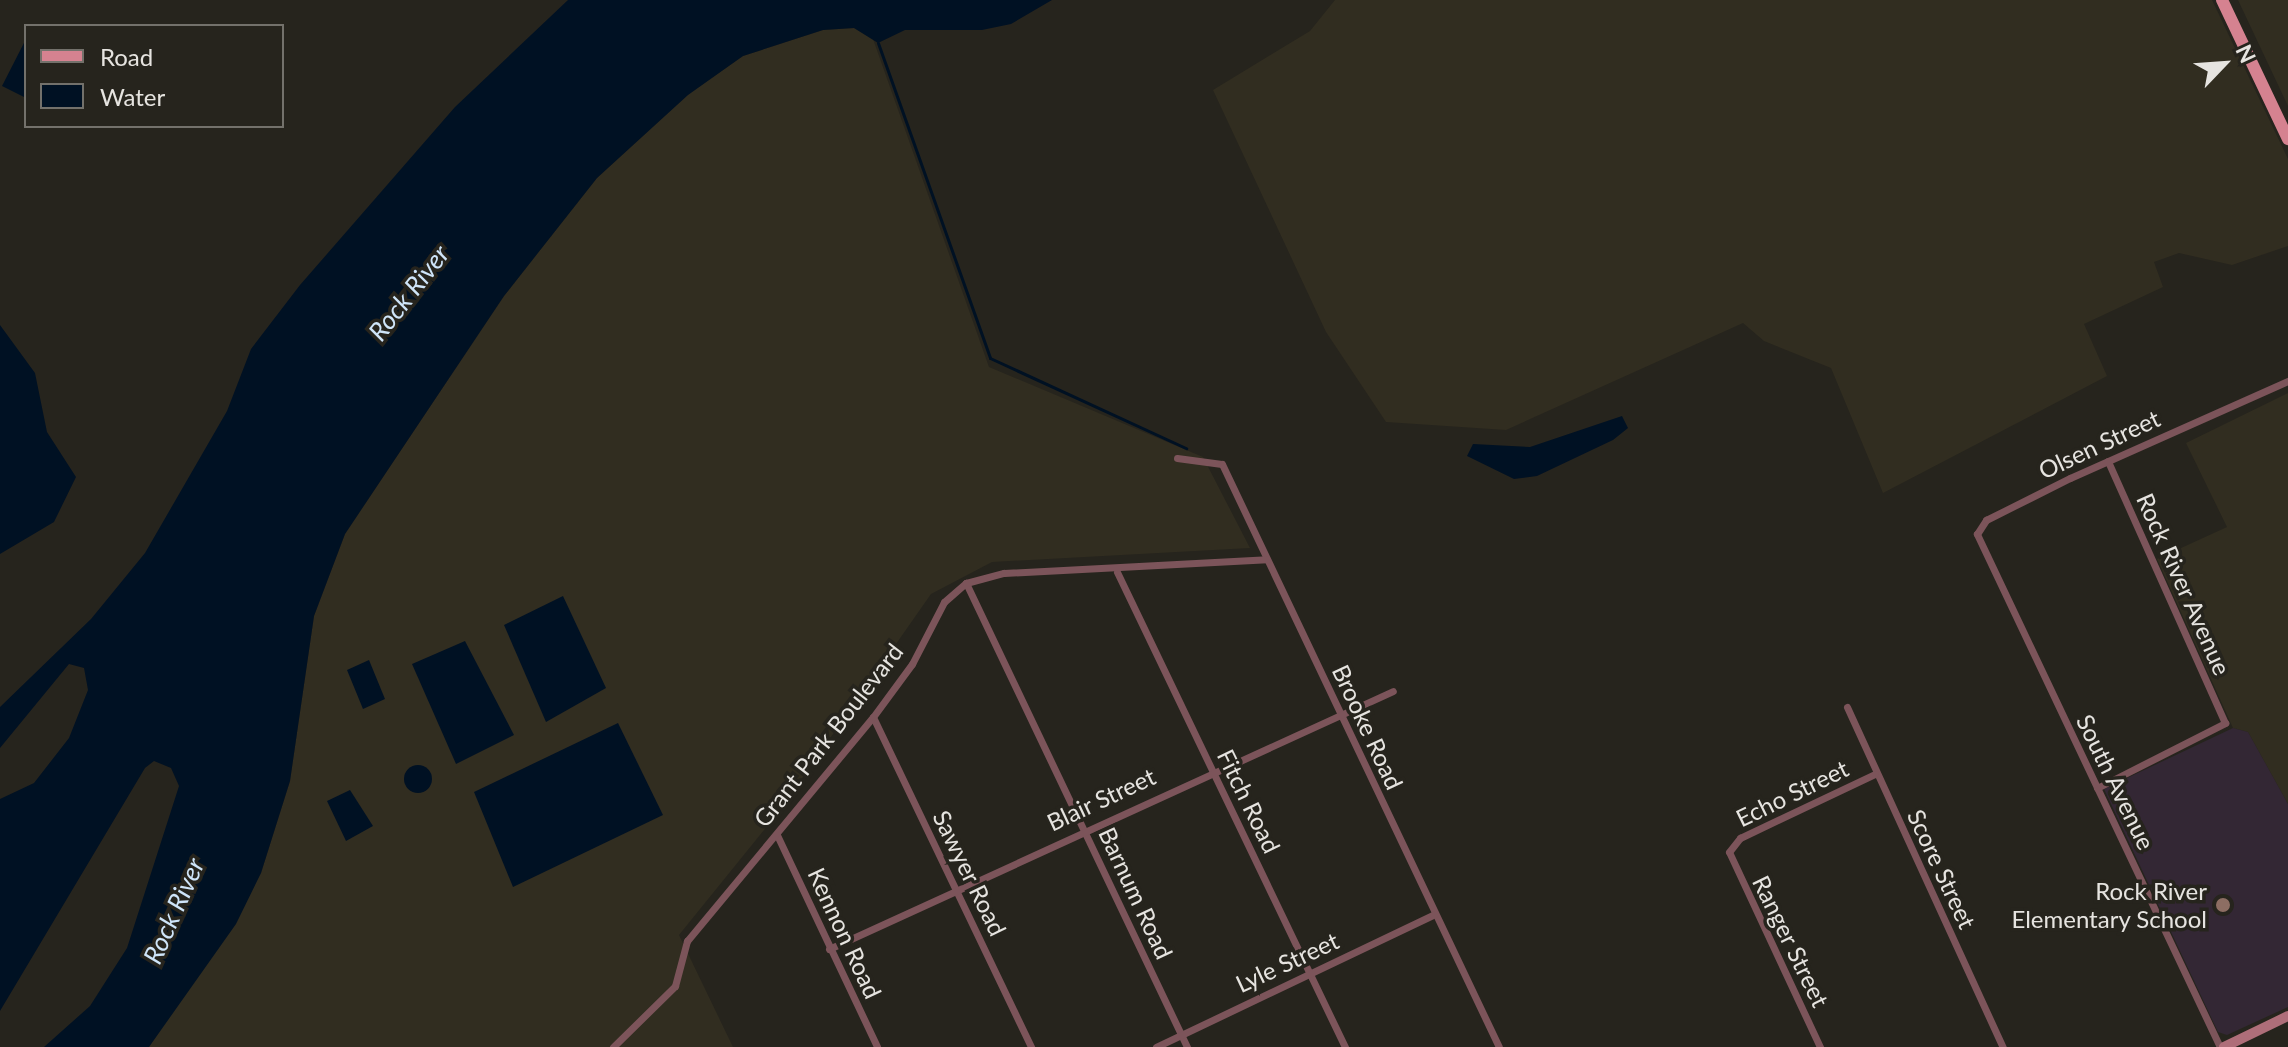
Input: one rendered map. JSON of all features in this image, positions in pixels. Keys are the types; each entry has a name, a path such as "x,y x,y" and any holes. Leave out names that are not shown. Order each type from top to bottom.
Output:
{"main road":[{"path":"2222,0 2288,139"}],"street":[{"name":"Olsen Street","path":"1977,534 1986,520 2108,461 2288,381"},
{"name":"Brooke Road","path":"1177,458 1222,464 1499,1047"},
{"name":"Rock River Avenue","path":"2097,788 2225,723 2108,461"},
{"name":"South Avenue","path":"1977,534 2222,1047"},
{"path":"966,583 1004,573 1117,572 1267,559"},
{"name":"Fitch Road","path":"1117,572 1345,1047"},
{"name":"Grant Park Boulevard","path":"613,1047 675,986 687,941 873,717 912,664 944,602 966,583"},
{"name":"Barnum Road","path":"966,583 1187,1047"},
{"name":"Blair Street","path":"829,949 1339,710 1393,691"},
{"name":"Score Street","path":"1847,707 1875,774 2003,1047"},
{"name":"Sawyer Road","path":"873,717 1031,1047"},
{"name":"Echo Street","path":"1729,852 1740,838 1875,774"},
{"name":"Kennon Road","path":"777,835 877,1047"},
{"name":"Ranger Street","path":"1729,852 1820,1047"},
{"name":"Lyle Street","path":"1156,1047 1435,914"},
{"path":"2222,1047 2288,1016"}],"shaded area":[{"path":"1335,0 2212,0 2288,159 2288,246 2232,265 2179,253 2154,262 2163,287 2084,324 2107,376 1883,493 1831,368 1764,341 1743,323 1506,430 1386,422 1326,332 1213,90 1310,31"},
{"path":"2238,0 2288,0 2288,106"},
{"path":"854,28 873,39 989,367 1203,457 1250,548 992,562 931,594 777,814 679,935 733,1047 149,1047 261,873 290,781 314,616 345,534 504,296 597,178 688,94 743,56 823,30"},
{"path":"2288,393 2288,804 2248,732 2233,728 2157,559 2227,527 2186,443"},
{"name":"Rock River Elementary School","path":"2233,728 2248,732 2288,804 2288,1007 2227,1035 2218,1032 2104,789"}],"water":[{"name":"Rock River","path":"568,0 1052,0 1011,24 982,30 905,30 878,43 854,28 823,30 743,56 688,95 597,178 504,296 345,534 314,616 290,781 261,873 236,924 149,1047 44,1047 90,1006 127,948 179,786 171,768 154,761 145,768 0,1011 0,799 34,783 69,738 88,690 84,668 69,664 0,748 0,707 91,619 145,553 227,411 251,349 300,285 455,107"},
{"path":"24,43 24,97 2,86"},
{"path":"0,325 35,373 47,432 76,477 54,522 0,554"},
{"path":"1622,416 1628,428 1613,440 1537,476 1514,479 1467,456 1473,444 1530,447"},
{"path":"563,596 606,688 546,722 504,625"},
{"path":"465,641 514,735 456,764 412,664"},
{"path":"369,660 385,699 363,709 347,670"},
{"path":"618,723 663,815 513,887 474,792"},
{"path":"418,765 428,769 432,779 428,789 418,793 408,789 404,779 408,769"},
{"path":"350,790 373,826 346,841 327,801"}],"waterway":[{"path":"878,43 990,358 1186,448"}],"place":[{"name":"Rock River Elementary School","path":"2223,905"}]}
